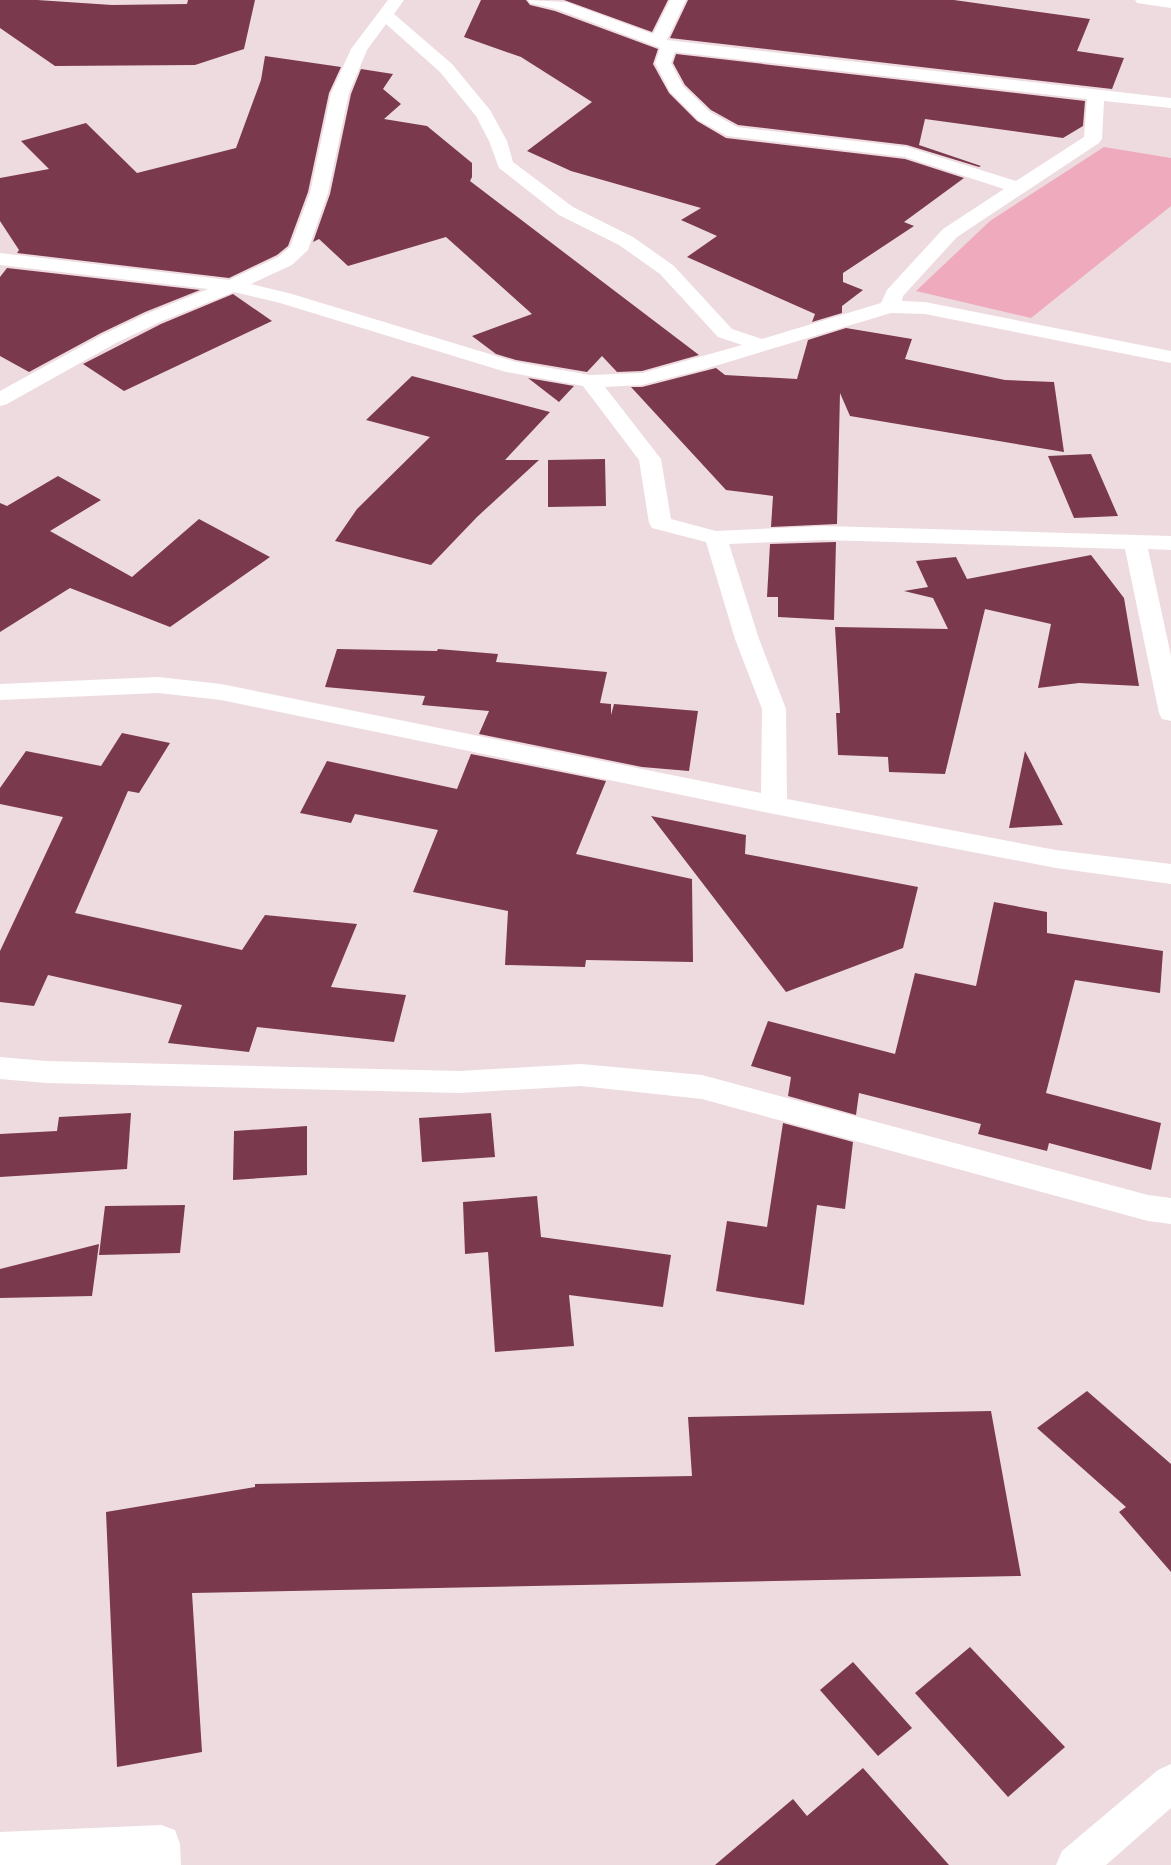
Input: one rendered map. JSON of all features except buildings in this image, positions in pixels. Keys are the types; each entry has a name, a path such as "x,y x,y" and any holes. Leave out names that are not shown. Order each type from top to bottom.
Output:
{"street":[{"path":"0,400 109,339 153,318 232,286 285,260 299,250 319,193 340,93 359,48 396,0"},
{"path":"536,0 560,5 663,44 1171,104"},
{"path":"678,0 663,44 663,62 676,88 704,116 733,132 908,152 1018,188"},
{"path":"1143,0 1171,3"},
{"path":"384,14 446,68 484,114 498,141 506,164 566,211 626,241 667,270 725,334 760,345"},
{"path":"890,307 894,294 950,233 1093,139 1096,95"},
{"path":"0,259 232,286 285,298 513,368 590,381 642,379 698,365 890,307 925,308 1171,357"},
{"path":"590,381 650,459 660,523 716,538 824,532 952,538 1171,543"},
{"path":"716,538 747,639 774,709 774,805"},
{"path":"1135,542 1171,713"},
{"path":"0,692 158,685 221,692 774,805 1056,859 1171,874"},
{"path":"0,1068 46,1072 460,1082 581,1075 702,1087 1148,1208 1171,1211"},
{"path":"1076,1865 1171,1784"},
{"path":"0,1851 161,1844 161,1865"}],"shaded area":[{"path":"1104,147 1171,158 1171,206 1031,318 916,291 990,221"}]}
